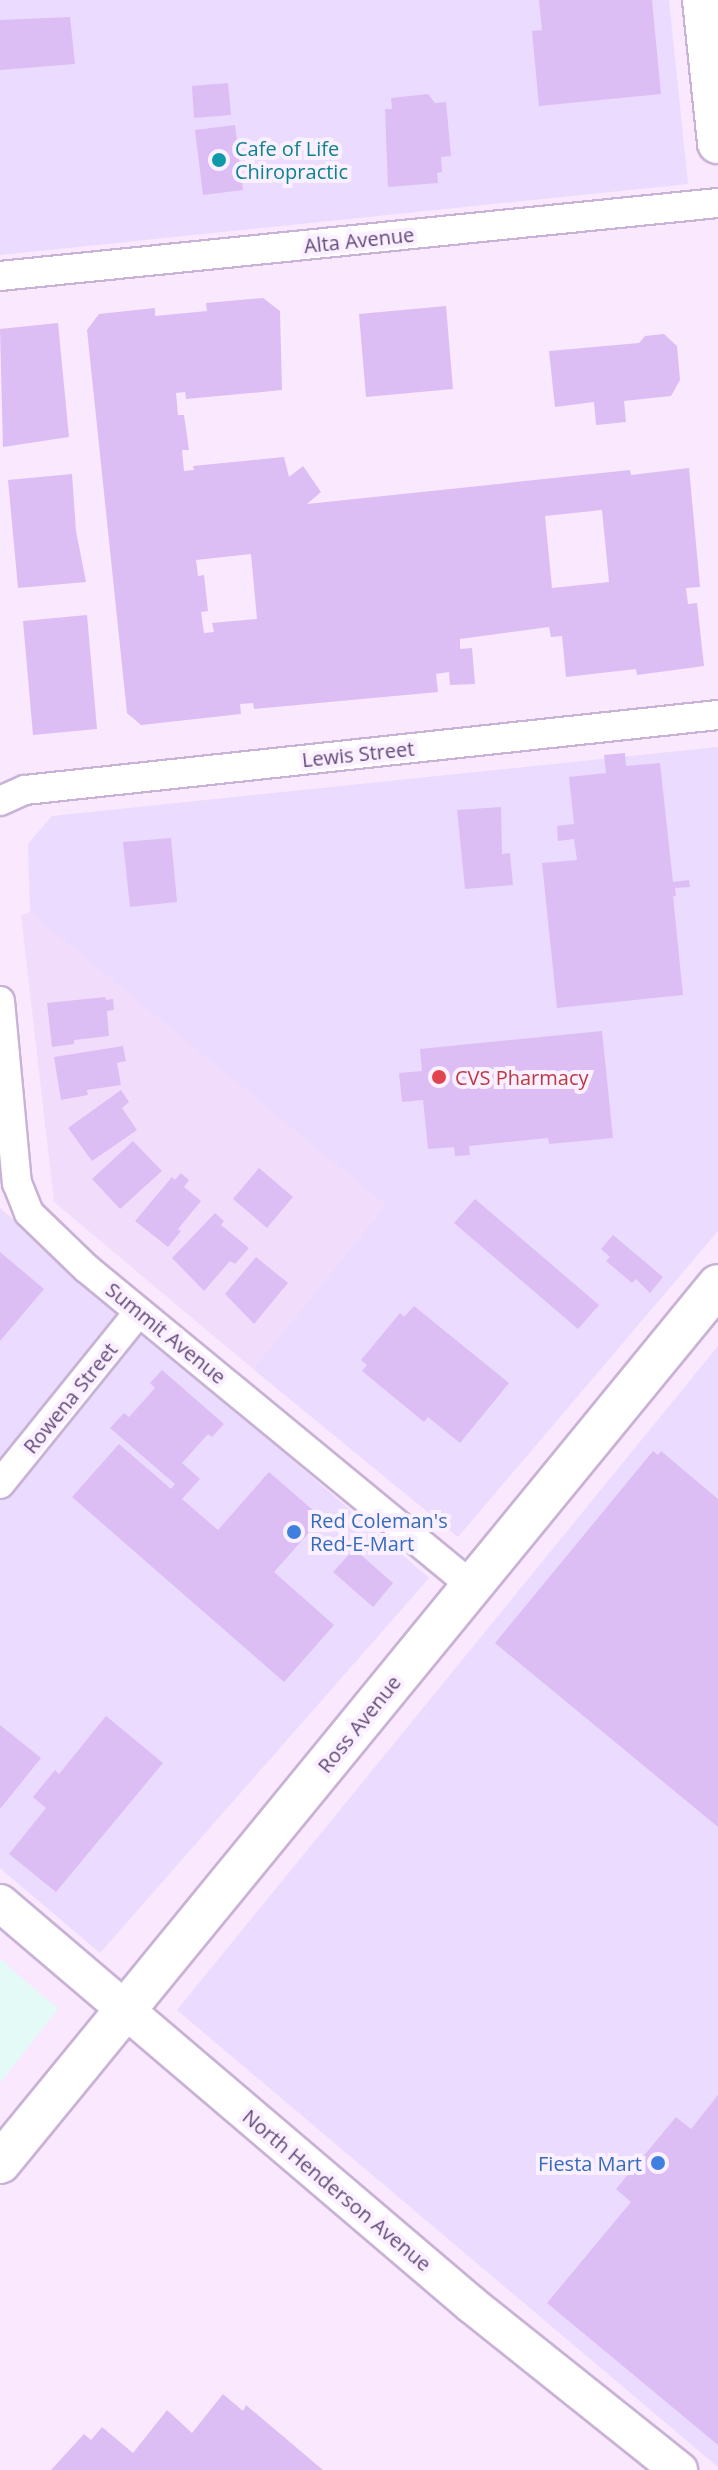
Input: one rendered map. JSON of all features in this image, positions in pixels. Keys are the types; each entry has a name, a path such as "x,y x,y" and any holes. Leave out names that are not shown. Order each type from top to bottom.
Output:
{"main road":[{"path":"703,0 718,143"},
{"name":"Ross Avenue","path":"0,2163 718,1285"}],"street":[{"name":"Alta Avenue","path":"0,276 718,203"},
{"name":"Lewis Street","path":"0,801 25,790 718,715"},
{"name":"Summit Avenue","path":"0,1001 17,1183 29,1213 49,1236 139,1312 472,1586"},
{"name":"Rowena Street","path":"0,1484 139,1312"},
{"name":"North Henderson Avenue","path":"0,1903 472,2305 679,2470"}],"shaded area":[{"path":"0,0 669,0 688,184 0,255"},
{"path":"718,747 718,1231 458,1537 253,1369 385,1205 30,912 28,844 52,816"},
{"path":"31,912 385,1205 253,1369 54,1202 21,915"},
{"path":"0,1208 429,1578 100,1953 0,1868"},
{"path":"718,1346 718,2467 177,2010"},
{"path":"0,1959 58,2009 0,2083"}],"building":[{"path":"539,0 652,0 661,94 539,106 532,31 542,30"},
{"path":"70,17 75,64 0,70 0,20"},
{"path":"228,83 231,115 194,118 192,86"},
{"path":"428,94 435,103 446,102 451,156 441,157 442,172 437,173 438,183 388,187 385,109 392,109 391,98"},
{"name":"Cafe of Life Chiropractic","path":"235,125 243,190 203,195 195,130"},
{"path":"263,298 280,311 282,390 186,399 185,392 176,393 178,415 184,415 189,450 182,450 184,471 194,470 193,466 284,457 289,477 303,466 321,492 307,504 630,470 631,475 689,468 700,587 686,588 688,604 697,603 704,666 637,675 636,669 566,677 562,636 551,637 549,627 460,639 460,649 472,648 475,684 450,685 449,672 436,674 438,692 254,709 253,703 240,704 241,714 141,725 127,713 87,330 99,314 155,308 155,316 207,311 206,303","holes":["602,510 609,582 552,588 545,516","251,554 257,619 212,623 214,632 204,633 201,612 208,611 204,575 198,576 196,560"]},
{"path":"446,306 453,389 366,397 359,314"},
{"path":"58,323 69,437 3,447 0,329"},
{"path":"664,334 677,346 680,380 671,396 624,401 626,422 596,425 594,402 555,407 549,351 639,343 645,336"},
{"path":"72,474 76,531 86,582 18,588 8,480"},
{"path":"87,615 97,729 33,735 23,621"},
{"path":"625,753 626,766 660,763 673,882 689,880 690,887 675,888 676,896 673,896 683,995 557,1008 542,863 577,860 574,839 558,841 557,826 574,824 569,777 606,773 604,755"},
{"path":"501,807 502,854 510,853 513,885 465,889 457,810"},
{"path":"171,838 177,902 130,907 123,842"},
{"path":"105,997 106,1000 113,999 114,1010 107,1011 109,1036 74,1040 74,1044 52,1047 47,1003"},
{"name":"CVS Pharmacy","path":"602,1031 613,1138 549,1144 548,1138 469,1146 470,1155 455,1156 454,1147 428,1149 423,1100 402,1102 399,1073 422,1071 420,1049"},
{"path":"123,1046 126,1061 117,1063 121,1085 87,1090 88,1095 61,1100 54,1057"},
{"path":"121,1090 129,1102 122,1108 137,1130 92,1161 68,1128"},
{"path":"133,1141 162,1171 120,1209 92,1179"},
{"path":"259,1168 293,1197 267,1228 233,1199"},
{"path":"181,1173 189,1180 184,1187 201,1201 168,1247 135,1221 172,1177 175,1180"},
{"path":"475,1199 599,1305 578,1329 454,1223"},
{"path":"215,1213 224,1221 221,1225 249,1248 235,1264 230,1261 204,1291 172,1258"},
{"path":"613,1235 663,1277 650,1293 636,1279 632,1283 606,1261 610,1257 601,1249"},
{"path":"0,1252 44,1289 0,1341"},
{"path":"256,1257 288,1283 254,1324 225,1294"},
{"path":"414,1306 509,1383 460,1443 428,1417 424,1422 362,1371 367,1365 361,1360 400,1313 404,1317"},
{"path":"162,1370 224,1424 212,1437 208,1434 182,1463 200,1479 182,1499 218,1530 269,1472 322,1518 274,1572 334,1625 284,1682 72,1497 119,1444 171,1489 175,1484 110,1428 124,1413 129,1417 155,1388 150,1383"},
{"path":"653,1451 658,1455 661,1451 718,1499 718,1827 495,1643"},
{"path":"354,1549 393,1583 373,1607 333,1572"},
{"path":"106,1716 163,1763 56,1892 9,1854 46,1808 33,1797 55,1770 59,1774"},
{"path":"0,1725 41,1758 0,1809"},
{"path":"718,2095 718,2445 547,2303 631,2202 616,2189 676,2117 691,2129"},
{"path":"223,2394 243,2411 246,2405 323,2470 51,2470 84,2434 91,2440 102,2427 133,2453 167,2410 192,2433"}],"place":[{"name":"Cafe of Life Chiropractic","path":"219,160"},
{"name":"CVS Pharmacy","path":"439,1077"},
{"name":"Red Coleman's Red-E-Mart","path":"294,1532"},
{"name":"Fiesta Mart","path":"658,2163"}]}
